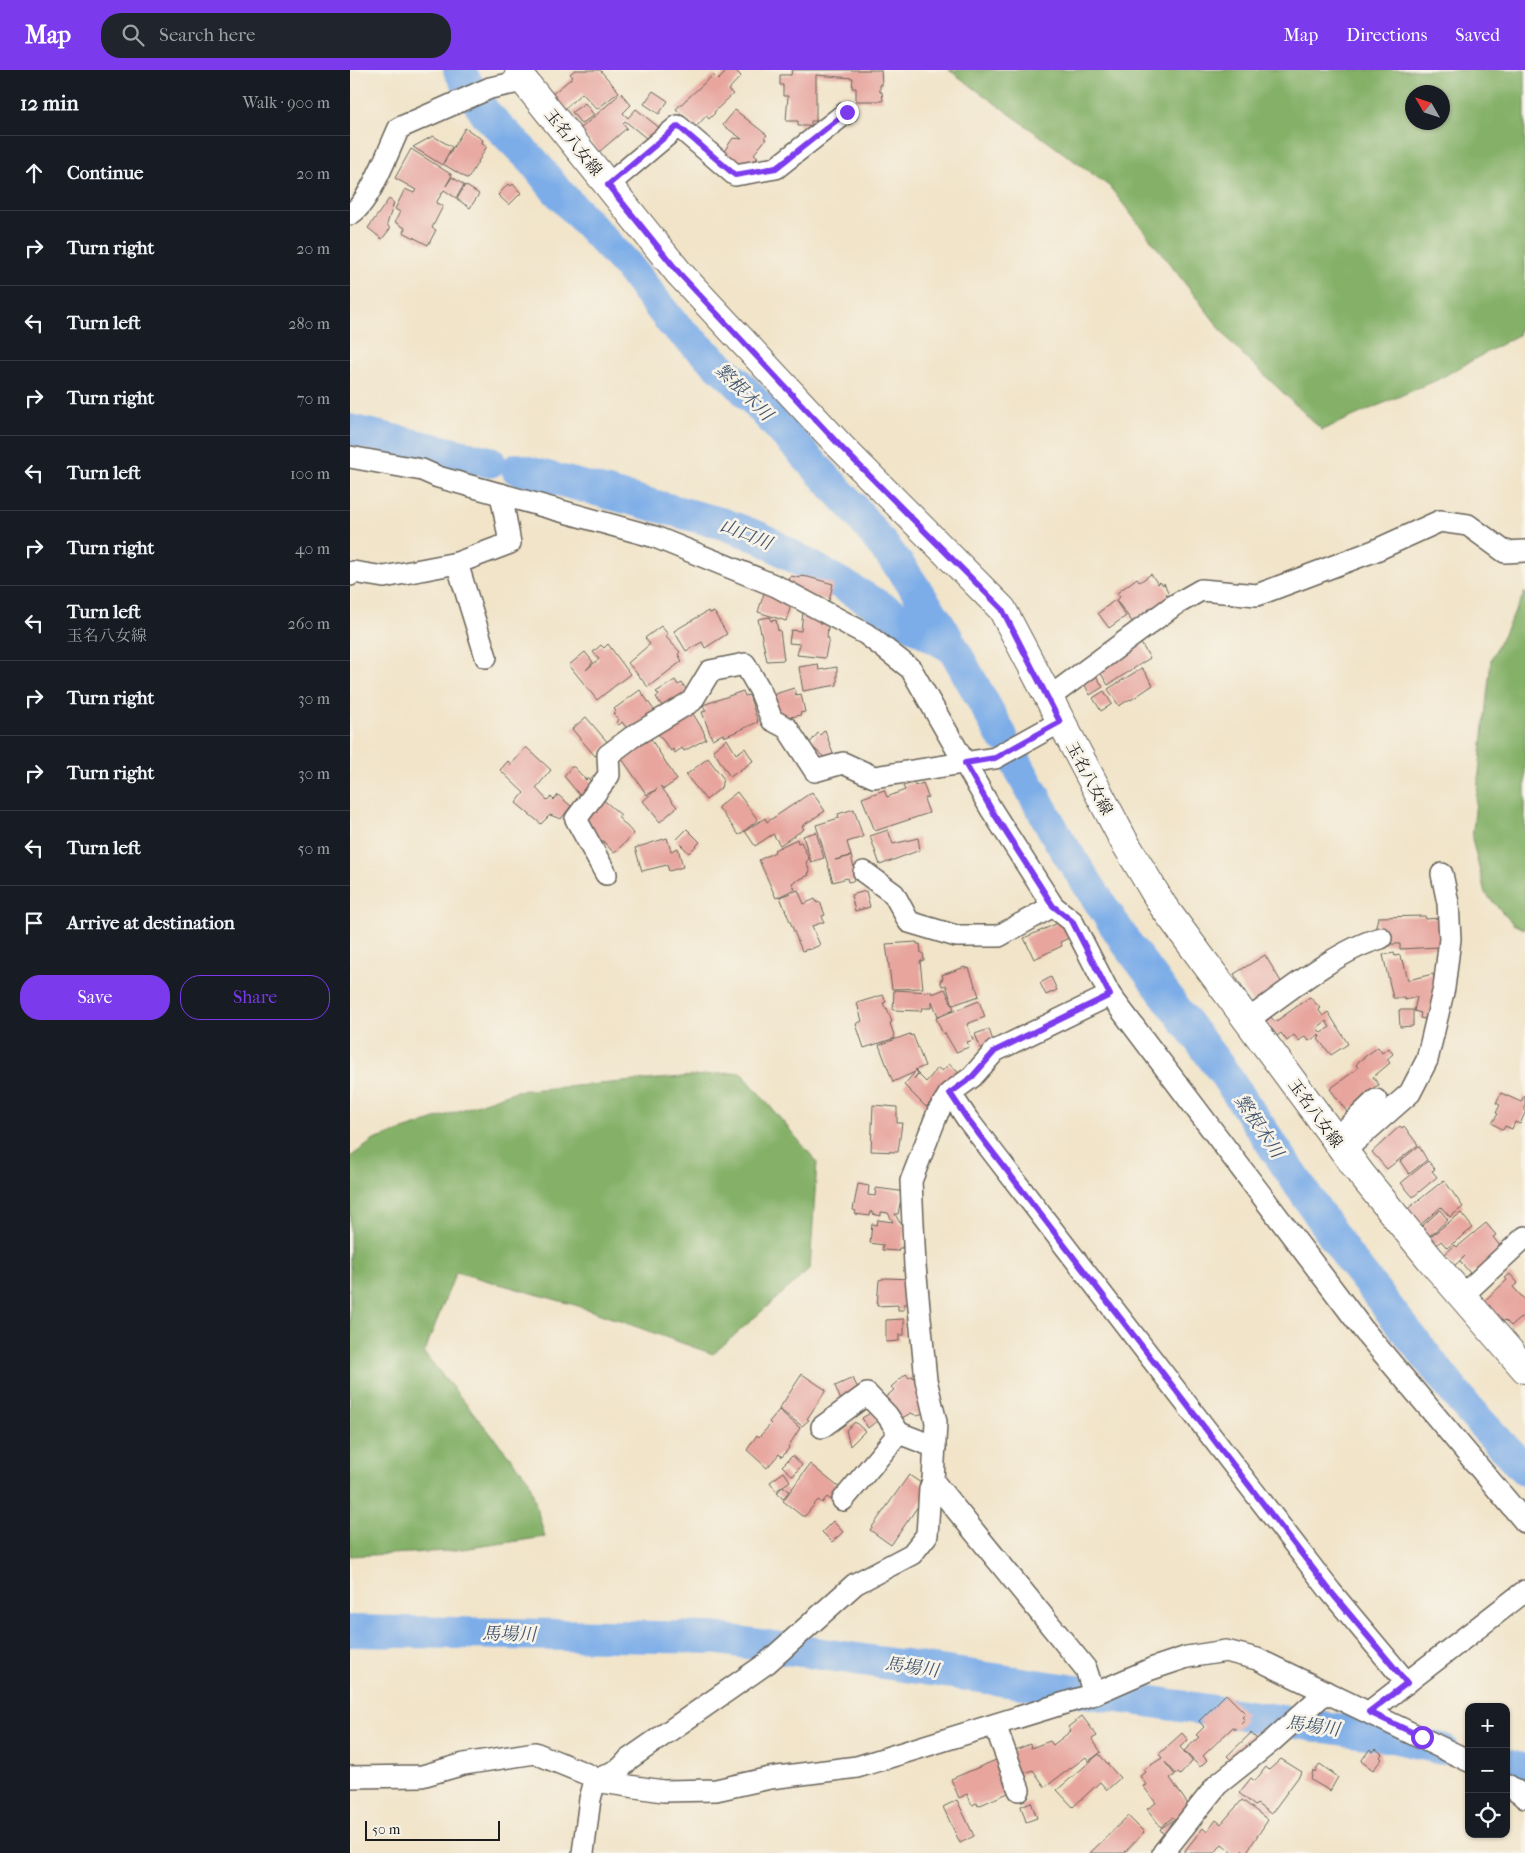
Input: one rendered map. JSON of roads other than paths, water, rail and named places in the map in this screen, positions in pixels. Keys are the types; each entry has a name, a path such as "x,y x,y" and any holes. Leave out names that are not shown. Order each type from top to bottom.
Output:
{"main road":[{"name":"玉名八女線","path":"522,75 679,273 842,448 1002,609 1047,699 1124,841 1163,906 1339,1144 1462,1296 1525,1369"}],"street":[{"path":"350,214 357,211 367,195 399,128 522,75"},
{"path":"608,185 678,126 735,175 776,168 847,112"},
{"path":"350,458 422,470 655,537 776,586 866,634 911,669 991,809 1053,906 1072,921 1110,995 1365,1332 1525,1522"},
{"path":"350,575 353,572 384,577 457,563 510,543 501,494"},
{"path":"1047,699 1173,606 1201,590 1257,595 1374,551 1440,521 1468,525 1505,552 1525,552"},
{"path":"457,563 486,657"},
{"path":"606,874 576,819 609,775 608,755 632,737 692,701 710,671 745,664 760,690 772,720 788,728 815,771 843,763 874,777 995,758 1060,722"},
{"path":"864,872 894,894 909,922 956,936 999,936 1053,906"},
{"path":"1339,1144 1410,1093 1427,1060 1444,988 1450,939 1448,903 1442,874"},
{"path":"1248,1020 1310,976 1366,942 1381,938"},
{"path":"583,1853 590,1798 595,1781 621,1768 629,1759 767,1664 855,1584 912,1554 927,1536 930,1489 933,1481 936,1422 926,1380 915,1266 911,1181 938,1112 950,1093 972,1077 995,1051 1110,995"},
{"path":"950,1093 968,1120 1331,1592 1407,1683"},
{"path":"1339,1144 1348,1128 1376,1100"},
{"path":"1462,1296 1525,1237"},
{"path":"822,1427 867,1394 887,1415 899,1433 935,1447"},
{"path":"843,1500 899,1433"},
{"path":"933,1481 1086,1669 1094,1694"},
{"path":"1369,1712 1525,1591"},
{"path":"350,1777 422,1776 464,1764 535,1753 589,1775 595,1781 663,1791 716,1790 770,1778 857,1767 1094,1694 1151,1669 1187,1657 1226,1652 1257,1659 1465,1759"},
{"path":"1163,1853 1217,1785 1272,1741 1326,1692"},
{"path":"995,1725 1019,1790"},
{"path":"1510,1787 1525,1797"}],"waterway":[{"name":"繁根木川","path":"459,70 485,113 533,161 556,190 627,265 672,323 736,381 853,507 904,572 942,628 1002,736"},
{"name":"山口川","path":"350,430 490,462"},
{"name":"山口川","path":"517,469 724,524 761,538 951,647"},
{"name":"繁根木川","path":"1017,764 1059,840 1125,941 1221,1069 1348,1257 1468,1409 1525,1470"},
{"name":"馬場川","path":"350,1631 712,1638 1393,1737 1442,1749"},
{"name":"馬場川","path":"1510,1766 1525,1770"}]}
